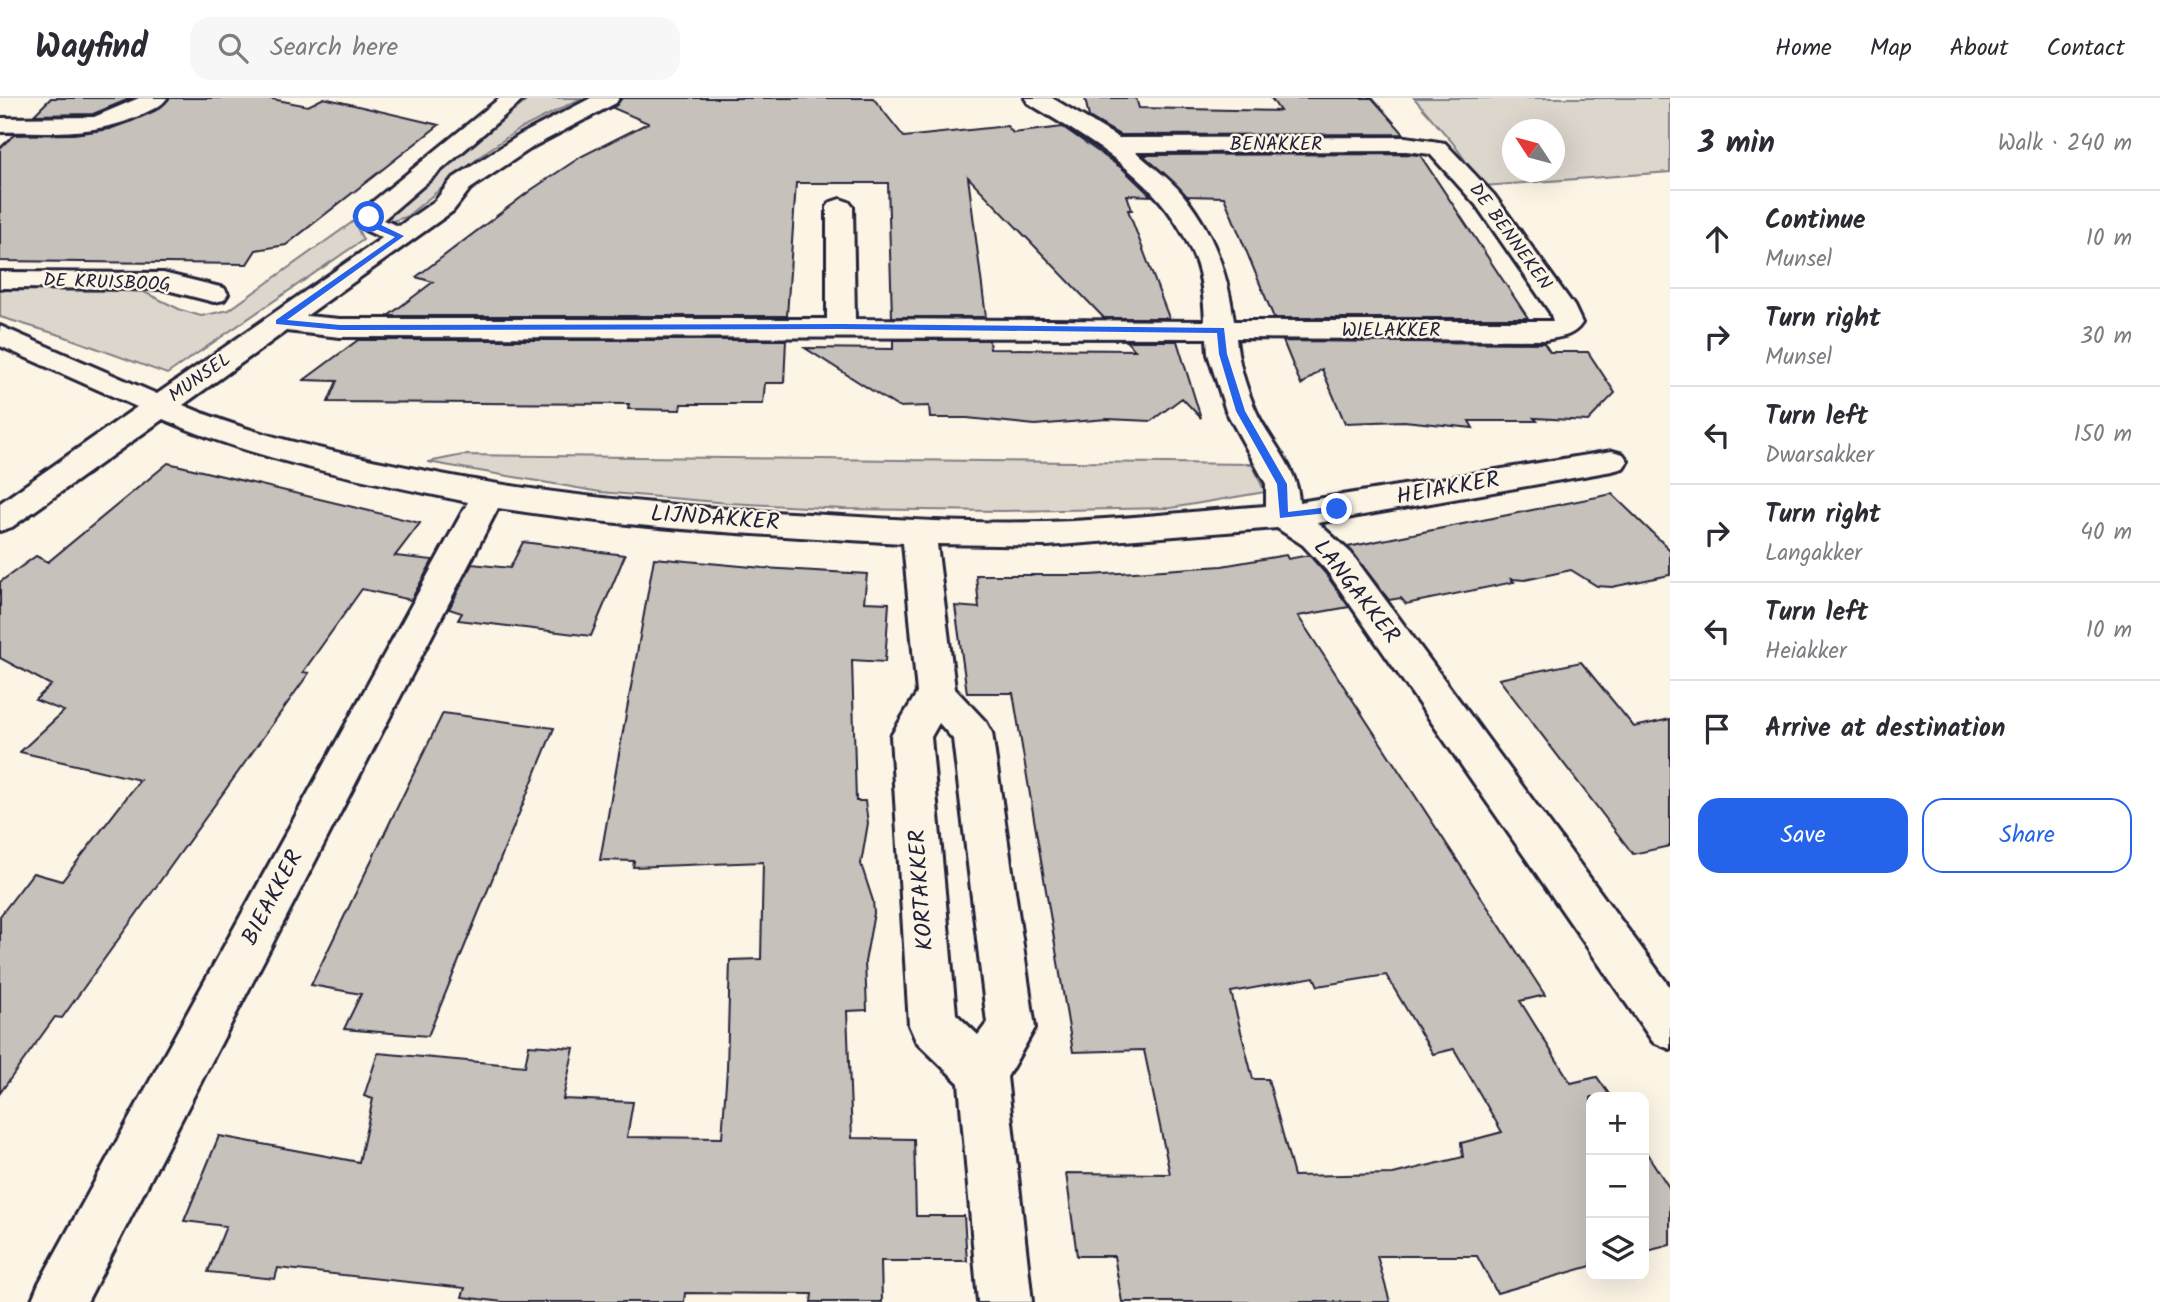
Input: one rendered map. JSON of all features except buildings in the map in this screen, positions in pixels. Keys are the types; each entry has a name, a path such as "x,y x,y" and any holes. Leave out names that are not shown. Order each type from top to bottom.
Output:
{"street":[{"path":"0,125 97,124 120,117 156,98"},
{"path":"400,236 374,225 369,217 514,98"},
{"name":"MUNSEL","path":"0,519 444,206 461,184 528,140 608,98"},
{"path":"1036,98 1114,145 1174,199 1197,236 1208,258 1223,354 1241,411 1282,484 1283,516"},
{"name":"BENAKKER","path":"1114,145 1406,144 1437,148"},
{"name":"DE BENNEKEN","path":"1437,148 1485,200 1564,312 1569,323 1560,329"},
{"path":"841,327 842,200"},
{"name":"DE KRUISBOOG","path":"0,280 163,281 214,294"},
{"name":"WIELAKKER","path":"279,322 340,328 1560,329"},
{"path":"0,335 160,406"},
{"name":"LIJNDAKKER","path":"160,406 209,428 328,462 488,495 551,505 691,519 919,532 1047,534 1283,516"},
{"name":"HEIAKKER","path":"1283,516 1612,461"},
{"name":"BIEAKKER","path":"58,1302 488,495"},
{"name":"LANGAKKER","path":"1283,516 1315,537 1339,562 1670,1026"},
{"path":"919,532 936,694 972,733 1011,1028 982,1072 1005,1302"},
{"name":"KORTAKKER","path":"936,694 911,736 933,1025 982,1072"}],"shaded area":[{"path":"530,98 582,98 518,130 487,151 406,217 392,221 387,219 388,213"},
{"path":"1414,98 1670,98 1670,172 1565,180 1565,119 1502,119 1502,182 1536,182 1483,186 1453,143"},
{"path":"354,221 363,240 167,374 63,336 0,317 0,285 144,292 181,310 201,316 229,310"},
{"path":"463,455 1252,464 1265,492 1171,508 1002,511 843,509 600,492 428,462"}],"route":[{"path":"369,217 374,225 400,236 279,322 340,328 841,327 1221,330 1223,354 1241,411 1282,484 1283,516 1337,509"}]}
